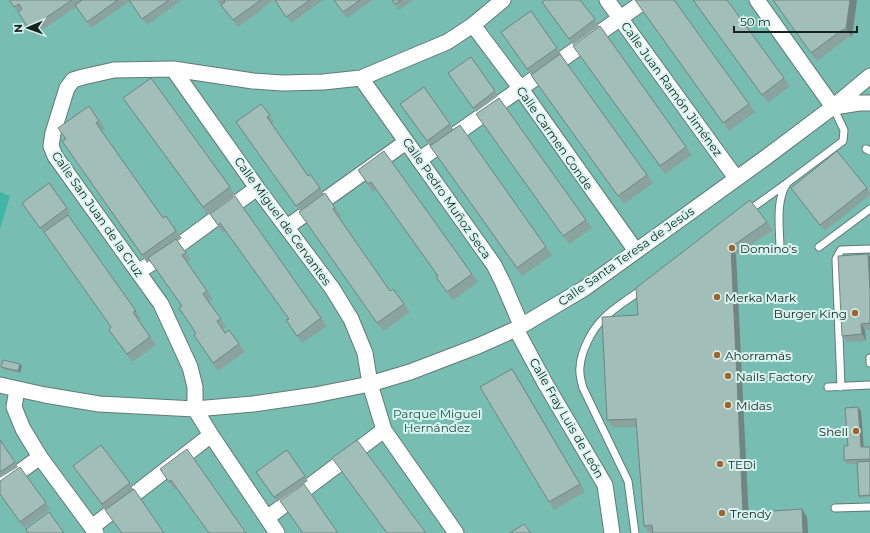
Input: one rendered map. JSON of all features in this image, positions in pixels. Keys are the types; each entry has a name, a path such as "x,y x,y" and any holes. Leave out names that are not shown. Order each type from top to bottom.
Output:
{"street":[{"name":"Calle San Juan de la Cruz","path":"195,409 195,387 190,367 161,304 55,156 51,146 53,133 67,88 73,80 114,70 173,69 253,81 282,83 323,82 361,78 447,42 473,25 503,0"},
{"name":"Calle Juan Ramón Jiménez","path":"607,0 736,178"},
{"path":"419,160 646,0"},
{"path":"757,0 833,107 870,103"},
{"name":"Calle Carmen Conde","path":"473,25 521,89 636,251"},
{"name":"Calle Miguel de Cervantes","path":"173,69 257,188 332,288 351,319 365,353 370,384"},
{"name":"Calle Santa Teresa de Jesús","path":"0,385 99,404 195,409 253,404 315,395 370,384 410,372 478,346 519,327 585,288 833,107 870,76"},
{"name":"Calle Pedro Muñoz Seca","path":"361,78 494,265 504,283 519,327"},
{"path":"287,227 406,142"},
{"path":"138,272 182,243 257,188"},
{"name":"Calle Fray Luis de León","path":"519,327 545,383 605,485 612,533"},
{"path":"370,384 384,430 456,533"},
{"path":"17,389 14,407 23,429 40,457 94,530 211,435"},
{"path":"195,409 277,533"},
{"path":"267,518 384,430"},
{"path":"0,486 40,457"}],"lane":[{"path":"742,215 843,141 844,130 833,107"},
{"path":"780,250 780,200 782,190 786,183"},
{"path":"819,247 870,209"},
{"path":"841,387 836,259 841,250 870,249"},
{"path":"635,533 628,481 583,388 579,367 581,357 586,346 595,328 603,318 648,285"},
{"path":"870,358 870,364"},
{"path":"828,388 870,385"},
{"path":"834,508 870,506"}],"green space":[{"name":"Parque Miguel Hernández","path":"0,0 870,0 870,533 0,533"}],"shaded area":[{"path":"0,192 10,196 0,229"}],"building":[{"path":"9,0 72,0 29,29 18,12 22,9 19,4 14,7"},
{"path":"80,0 118,0 87,22 75,5 81,1"},
{"path":"129,0 169,0 142,19"},
{"path":"224,0 261,0 233,20 221,5 225,2"},
{"path":"275,0 310,0 286,17"},
{"path":"334,0 360,0 343,12"},
{"path":"392,0 401,0 395,4"},
{"path":"545,0 580,0 595,19 569,39 542,2"},
{"path":"635,0 674,0 749,104 723,123"},
{"path":"693,0 727,0 784,78 762,95"},
{"path":"773,0 850,0 846,29 842,30 811,53"},
{"path":"531,11 557,48 527,69 501,32"},
{"path":"600,26 686,147 660,166 573,46"},
{"path":"560,54 647,175 618,196 531,75"},
{"path":"471,57 495,91 473,108 448,73"},
{"path":"151,78 230,187 203,207 123,98"},
{"path":"424,87 450,124 427,141 400,104"},
{"path":"499,98 586,220 563,236 476,114"},
{"path":"261,104 270,115 267,117 308,176 310,174 320,188 296,206 236,122"},
{"path":"89,106 99,121 96,123 163,218 166,216 176,231 142,255 62,141 66,139 58,128"},
{"path":"460,125 546,247 517,268 430,146"},
{"path":"384,151 472,274 447,292 436,277 438,276 371,182 368,184 358,170"},
{"path":"837,151 867,188 820,225 791,188"},
{"path":"49,183 67,208 40,228 22,203"},
{"path":"325,193 335,208 333,209 390,291 393,289 404,304 377,323 299,212"},
{"path":"235,196 321,318 297,336 286,320 289,319 220,223 218,225 210,214"},
{"path":"750,200 767,222 731,247 743,513 802,509 803,533 653,533 652,525 644,526 636,419 607,420 602,317 638,315 636,288"},
{"path":"68,215 136,311 133,312 150,337 127,354 109,330 111,327 44,232"},
{"path":"176,239 186,253 182,255 207,291 203,294 221,319 217,321 225,333 229,330 239,344 213,363 194,335 196,333 179,308 182,306 148,258"},
{"path":"868,254 870,323 861,324 862,334 842,336 838,256"},
{"path":"3,360 20,364 18,371 1,367"},
{"path":"512,369 580,484 549,502 480,387"},
{"name":"Shell","path":"858,407 861,447 870,447 870,459 844,460 844,446 848,446 845,408"},
{"path":"0,440 15,462 0,472"},
{"path":"357,440 426,533 387,533 332,458"},
{"path":"101,445 130,483 102,504 73,466"},
{"path":"187,449 246,533 209,533 171,480 169,482 160,469"},
{"path":"287,450 305,476 274,497 256,472"},
{"path":"870,461 870,495 859,496 857,462"},
{"path":"20,467 46,503 20,522 0,494 0,481"},
{"path":"304,484 338,533 303,533 280,501"},
{"path":"134,489 164,533 122,533 105,510"},
{"path":"49,512 64,533 28,533 26,529"},
{"path":"524,524 531,533 510,533"}],"place":[{"name":"Domino's","path":"732,248"},
{"name":"Merka Mark","path":"717,297"},
{"name":"Burger King","path":"855,313"},
{"name":"Ahorramás","path":"717,355"},
{"name":"Nails Factory","path":"728,376"},
{"name":"Midas","path":"728,405"},
{"name":"Shell","path":"856,431"},
{"name":"TEDi","path":"720,464"},
{"name":"Trendy","path":"722,513"}]}
